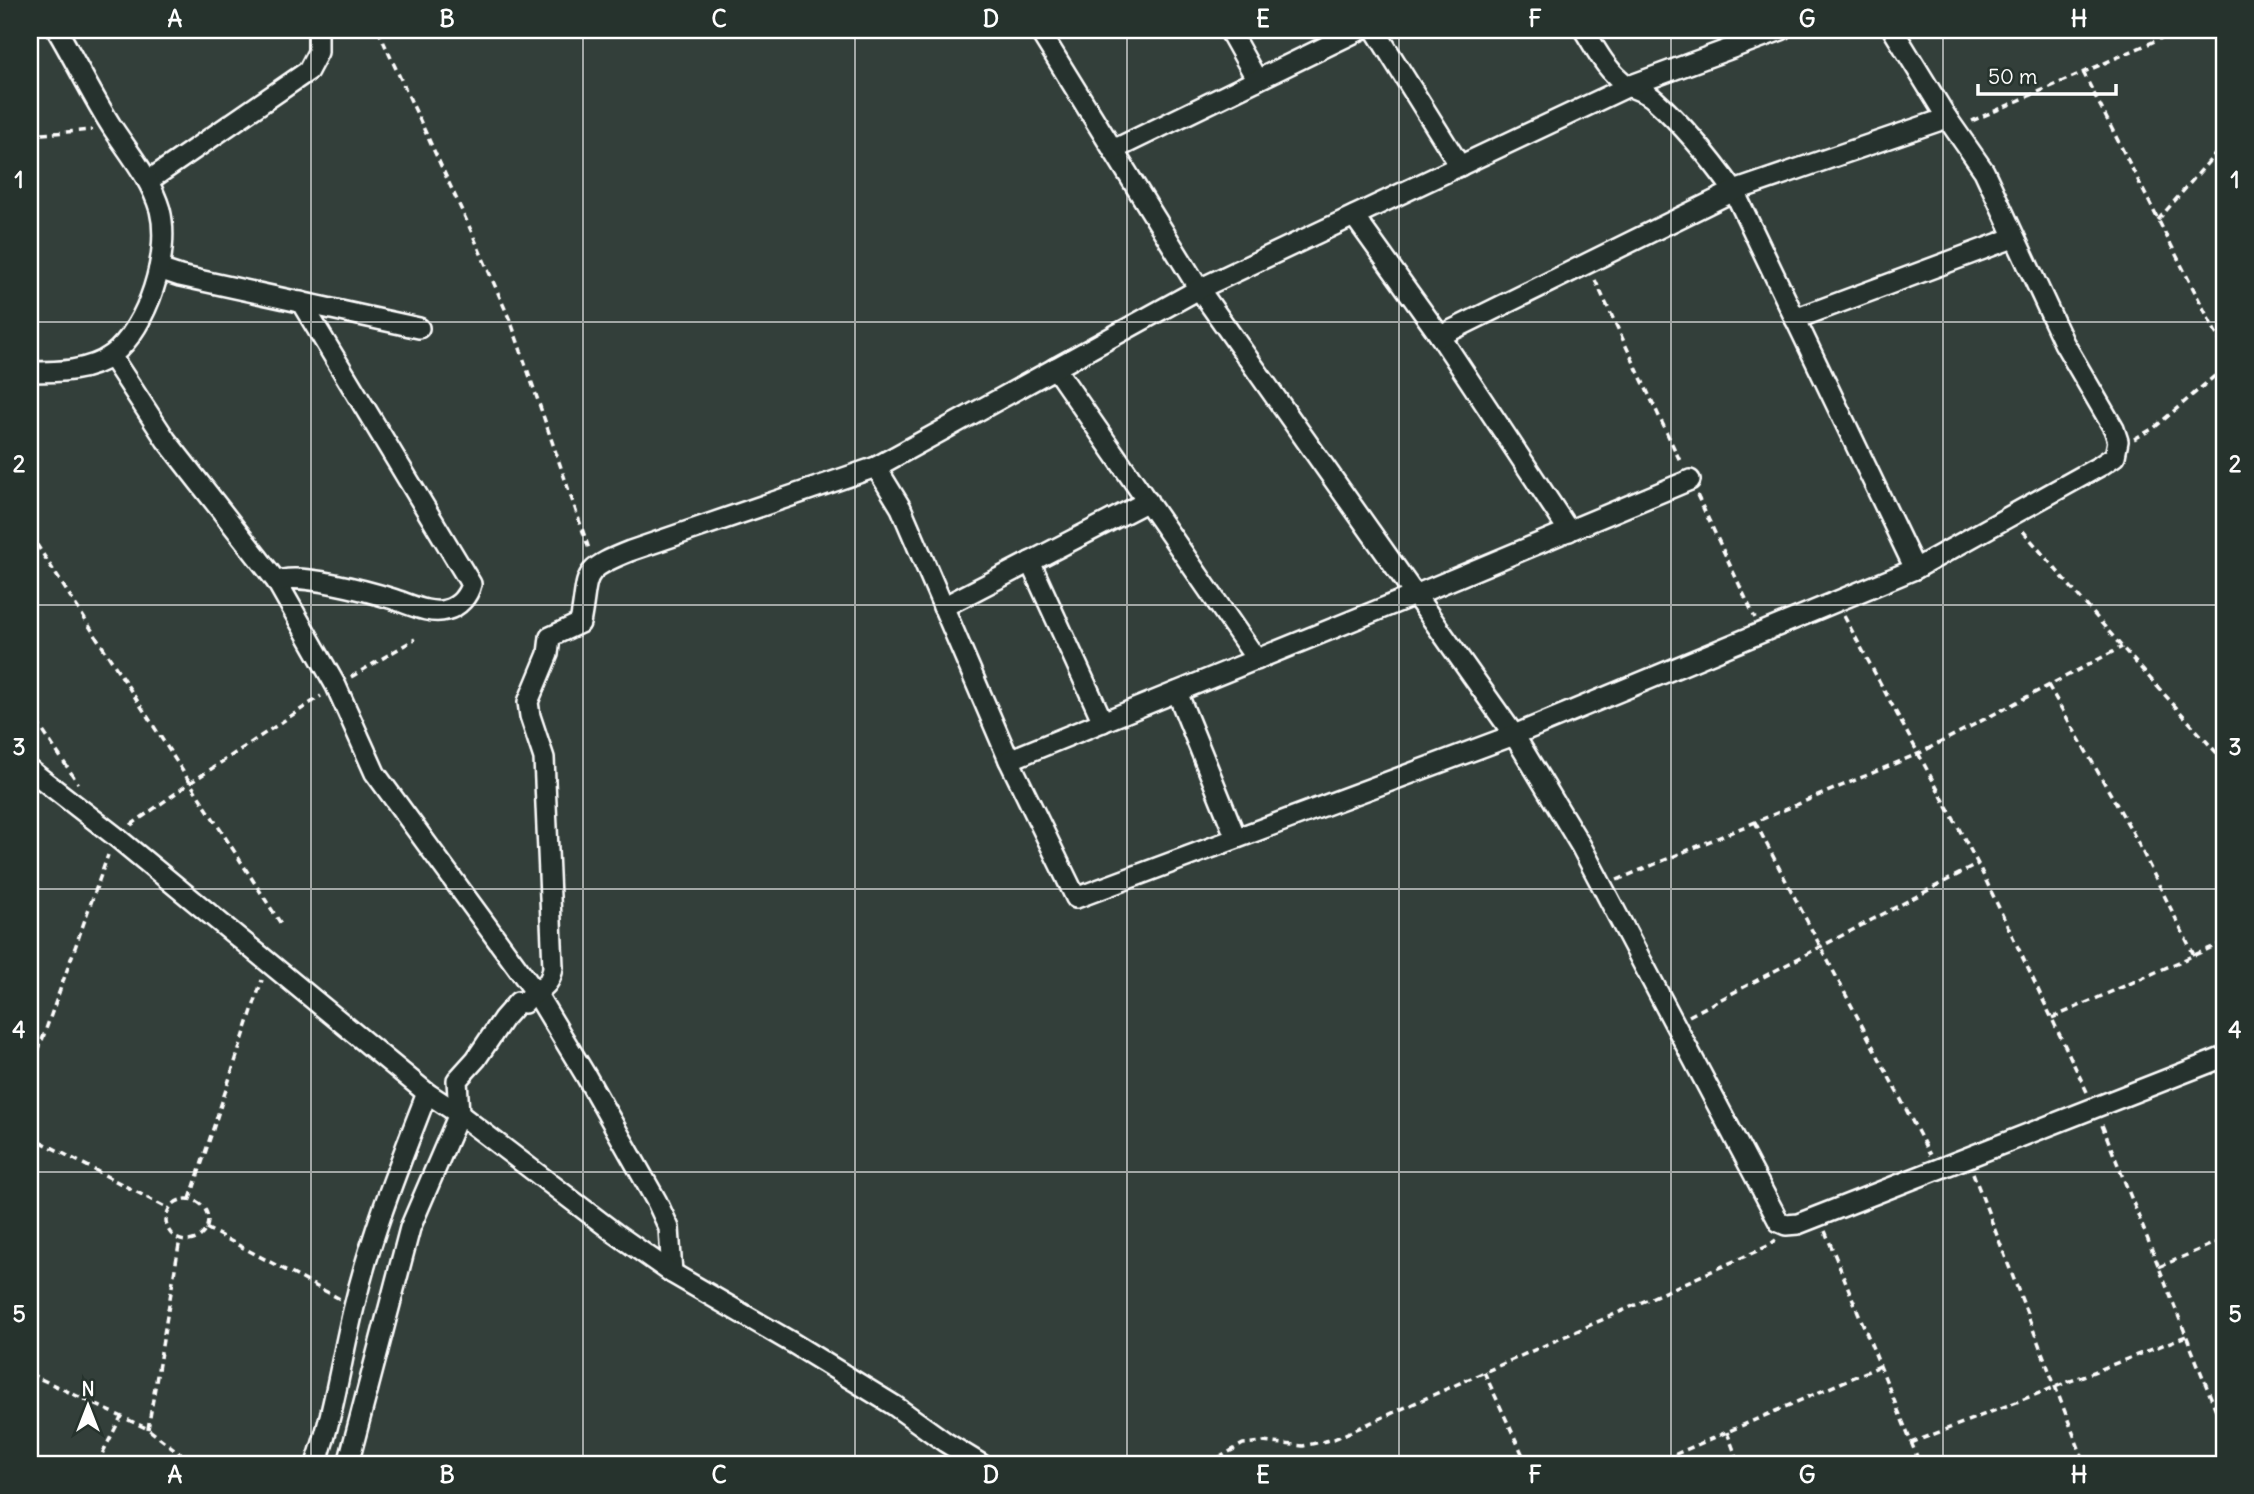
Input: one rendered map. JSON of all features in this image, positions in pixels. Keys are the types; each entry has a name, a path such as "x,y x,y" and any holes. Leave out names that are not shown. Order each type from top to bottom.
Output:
{"street":[{"path":"30,372 82,368 111,356 132,334 149,300 159,269 162,234 160,210 148,181 111,124 57,30"},
{"path":"148,181 308,71 318,52 318,30"},
{"path":"1039,30 1199,289 1514,735 1581,846 1779,1222 1792,1226 1819,1216 2224,1057"},
{"path":"1229,30 1257,80"},
{"path":"1113,150 1360,30"},
{"path":"1375,30 1460,166"},
{"path":"1584,30 1611,73 1629,86 1646,91 1659,103 1719,169 1734,191 1915,569"},
{"path":"348,1464 410,1228 459,1114 457,1080 518,1002 524,1003 545,987 551,978 544,758 528,702 548,654 551,637 580,623 586,580 595,566 630,551 876,467 1199,289 1629,86 1781,30"},
{"path":"876,467 901,508 1009,760 1076,898 1514,735 1915,569 2115,456 2118,441 2114,429 2064,343 1984,171 1951,124 1893,30"},
{"path":"1440,336 1734,191 1951,124"},
{"path":"1354,216 1440,336 1569,531"},
{"path":"1795,319 2013,238"},
{"path":"159,269 180,276 419,328"},
{"path":"277,582 284,578 316,581 376,593 426,610 445,611 459,604 469,593 471,584 301,302"},
{"path":"111,356 166,440 277,582 335,686 375,772 536,993 657,1202 669,1228 672,1273"},
{"path":"1055,368 1257,660"},
{"path":"1009,760 1689,480"},
{"path":"943,607 1147,501"},
{"path":"1030,562 1103,722"},
{"path":"1177,692 1236,838"},
{"path":"30,770 115,836 427,1093 459,1114 615,1233 672,1273 895,1406 945,1443 981,1464"},
{"path":"316,1464 339,1381 354,1306 384,1207 427,1093"}],"path":[{"path":"378,30 506,313 531,376 595,566"},
{"path":"1951,124 2180,30"},
{"path":"2083,72 2224,349"},
{"path":"30,135 85,132 111,124"},
{"path":"2158,220 2224,144"},
{"path":"1586,262 1762,632"},
{"path":"2118,441 2145,435 2224,368"},
{"path":"2010,515 2122,647 2224,761"},
{"path":"30,534 284,927"},
{"path":"1836,602 1978,864 2095,1108 2224,1430"},
{"path":"30,1074 115,836 335,686 415,639"},
{"path":"1602,886 1920,753 2122,647"},
{"path":"2048,685 2133,833 2194,956"},
{"path":"30,712 84,791"},
{"path":"1755,822 1937,1170"},
{"path":"1675,1023 1978,864"},
{"path":"2052,1018 2224,942"},
{"path":"190,1199 268,961"},
{"path":"30,1136 169,1209"},
{"path":"1967,1158 2085,1464"},
{"path":"178,1201 196,1201 205,1210 208,1222 206,1228 192,1240 180,1239 167,1227 169,1209 178,1201"},
{"path":"1819,1216 1920,1464"},
{"path":"1208,1464 1243,1444 1263,1442 1303,1446 1334,1438 1768,1246 1777,1239 1785,1225"},
{"path":"206,1228 354,1306"},
{"path":"148,1429 180,1239"},
{"path":"2159,1267 2224,1240"},
{"path":"1911,1443 2187,1336"},
{"path":"1653,1464 1880,1366"},
{"path":"1484,1372 1527,1464"},
{"path":"30,1374 148,1429 194,1464"},
{"path":"97,1464 121,1417"},
{"path":"1727,1432 1740,1464"}]}
